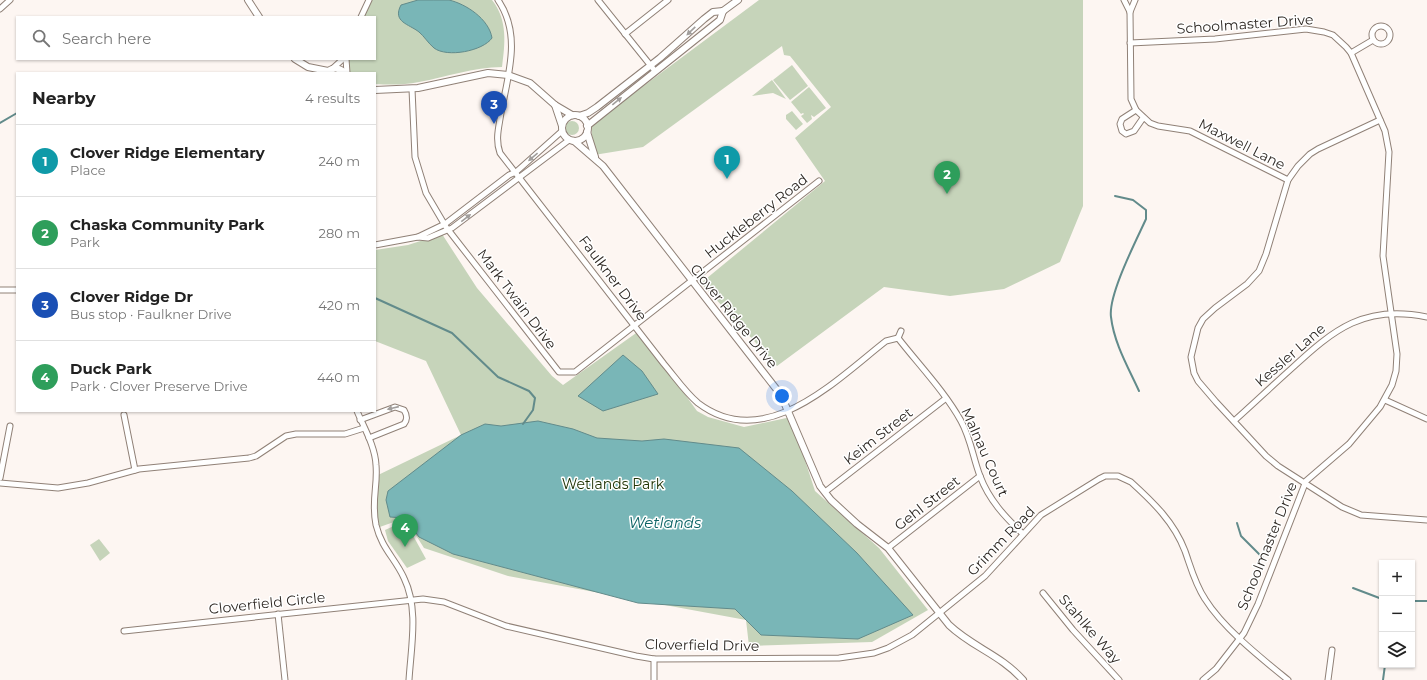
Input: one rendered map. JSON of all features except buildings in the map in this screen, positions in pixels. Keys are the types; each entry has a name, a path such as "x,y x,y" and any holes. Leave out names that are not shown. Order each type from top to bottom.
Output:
{"street":[{"path":"0,9 10,0"},
{"path":"248,0 258,16"},
{"name":"Faulkner Drive","path":"498,0 508,21 512,35 512,54 497,141 500,153 518,174 688,393 711,410 728,417 748,420 773,416 789,411 813,398 886,340 898,338"},
{"path":"598,0 655,71"},
{"path":"625,34 668,0"},
{"path":"518,174 562,128 566,119 588,113 597,107 677,44 713,12 723,11 738,0"},
{"name":"Maxwell Lane","path":"1124,0 1130,12 1131,99 1136,110 1143,118 1158,126 1190,131 1288,180"},
{"path":"1130,12 1135,0"},
{"path":"361,16 366,1"},
{"path":"376,244 418,237 447,227 509,175 518,174 572,140 582,139 587,129 655,71 720,20 723,11"},
{"name":"Schoolmaster Drive","path":"1130,43 1215,39 1311,30 1333,36 1351,53 1385,131 1389,152 1382,239 1384,269 1397,354 1396,371 1385,400 1349,444 1306,480 1258,604 1240,638 1216,669 1203,680"},
{"path":"1351,53 1373,40"},
{"path":"297,60 313,72"},
{"path":"328,71 342,60"},
{"path":"346,60 346,72"},
{"path":"308,67 328,71 337,68 344,72"},
{"path":"376,90 412,88 475,74 488,73 508,76 530,82 555,105 585,120 587,129"},
{"name":"Mark Twain Drive","path":"412,88 415,157 426,194 447,227 553,366 559,372 575,372"},
{"path":"555,105 562,128 572,140"},
{"path":"1136,110 1122,119 1120,124 1122,131 1126,134 1134,131 1143,118"},
{"path":"1380,120 1310,154 1298,166 1288,180 1268,248 1258,271 1247,284 1203,319 1194,340 1191,357 1198,381 1266,456 1278,466 1342,507 1361,515 1427,520"},
{"name":"Clover Ridge Drive","path":"587,129 595,158"},
{"name":"Clover Ridge Drive","path":"572,140 603,166 781,395 820,486 831,500 857,524 888,548 939,613 959,635 1004,661 1023,680"},
{"name":"Huckleberry Road","path":"575,372 819,182"},
{"path":"0,290 16,290"},
{"name":"Kessler Lane","path":"1234,421 1328,335 1342,327 1363,319 1392,314 1427,318"},
{"path":"898,338 901,331"},
{"name":"Malnau Court","path":"898,338 954,409 966,431 980,476 997,508 1023,534"},
{"name":"Keim Street","path":"826,492 946,399"},
{"path":"1385,400 1427,419"},
{"path":"360,420 395,407 404,410 407,414 407,420 404,424 369,438"},
{"path":"356,412 369,438 377,465 373,505 377,528 385,550 404,578 412,600 413,613 409,680"},
{"path":"124,414 135,470"},
{"path":"0,478 10,426"},
{"path":"0,483 58,488 88,483 135,470 248,458 266,450 286,436 296,434 345,434 364,428"},
{"name":"Grimm Road","path":"939,613 985,576 1023,534 1048,510 1099,478 1112,475 1125,478 1152,501 1169,522 1184,550 1194,580 1204,599 1240,638 1288,680"},
{"name":"Gehl Street","path":"888,548 980,476"},
{"name":"Stahlke Way","path":"1043,593 1072,630 1119,680"},
{"name":"Cloverfield Drive","path":"412,600 423,599 444,602 506,626 618,653 654,659 839,658 860,656 874,653 900,642 939,613"},
{"name":"Cloverfield Circle","path":"124,632 412,600"},
{"path":"278,614 285,680"},
{"path":"1328,680 1332,650"},
{"path":"654,659 654,680"}],"green space":[{"path":"372,0 492,0 501,16 503,24 504,50 502,67 491,67 408,84 376,84 376,72 348,72 348,60 376,60 376,16 364,16"},
{"path":"759,0 1083,0 1083,206 1060,262 1004,289 950,296 884,287 777,366 701,283 825,181 795,138 831,107 790,56 784,55 782,46 643,147 594,155 591,125"},
{"path":"792,65 808,86 790,100 773,80"},
{"path":"772,80 786,99 773,93 752,96"},
{"path":"809,87 826,108 814,117 811,115 812,119 807,123 801,116 804,114 801,114 791,102"},
{"path":"792,111 803,124 796,130 786,119 786,115"},
{"path":"572,121 577,123 579,128 577,133 572,135 567,133 565,128 567,123"},
{"name":"Wetlands","path":"442,234 477,288 552,376 563,385 639,331 697,411 708,417 744,427 791,417 815,491 879,548 928,610 872,642 749,646 746,620 508,576 424,548 405,518 377,528 376,476 461,435 426,361 376,341 376,250 408,245"},
{"path":"405,521 426,559 407,568 388,541 385,530"},
{"path":"99,539 110,553 100,561 90,545"}],"water":[{"path":"418,0 449,0 462,5 476,13 482,19 490,31 492,38 487,43 473,50 464,52 447,52 434,48 419,32 400,19 399,11 401,5"},
{"path":"623,355 642,371 658,394 603,411 578,396"},
{"name":"Wetlands","path":"538,421 573,429 597,438 642,441 664,439 739,448 792,491 857,553 913,615 858,639 761,635 735,609 638,603 453,554 419,537 405,518 390,517 386,500 388,491 461,435 485,424 501,426"}],"waterway":[{"path":"0,123 16,114"},
{"path":"1115,196 1133,200 1146,210 1146,219 1118,282 1111,307 1111,317 1115,336 1139,391"},
{"path":"376,298 452,333 498,377 529,391 535,398 533,410 523,424"},
{"path":"1237,523 1241,536 1263,558"},
{"path":"1353,588 1379,598"},
{"path":"1415,601 1427,601"},
{"path":"1383,680 1385,668"}],"place":[{"name":"Clover Ridge Dr","path":"494,124"},
{"name":"Clover Ridge Elementary","path":"727,179"},
{"name":"Chaska Community Park","path":"947,194"},
{"name":"Duck Park","path":"405,547"}],"park label":[{"name":"Wetlands Park","path":"613,484"}]}
